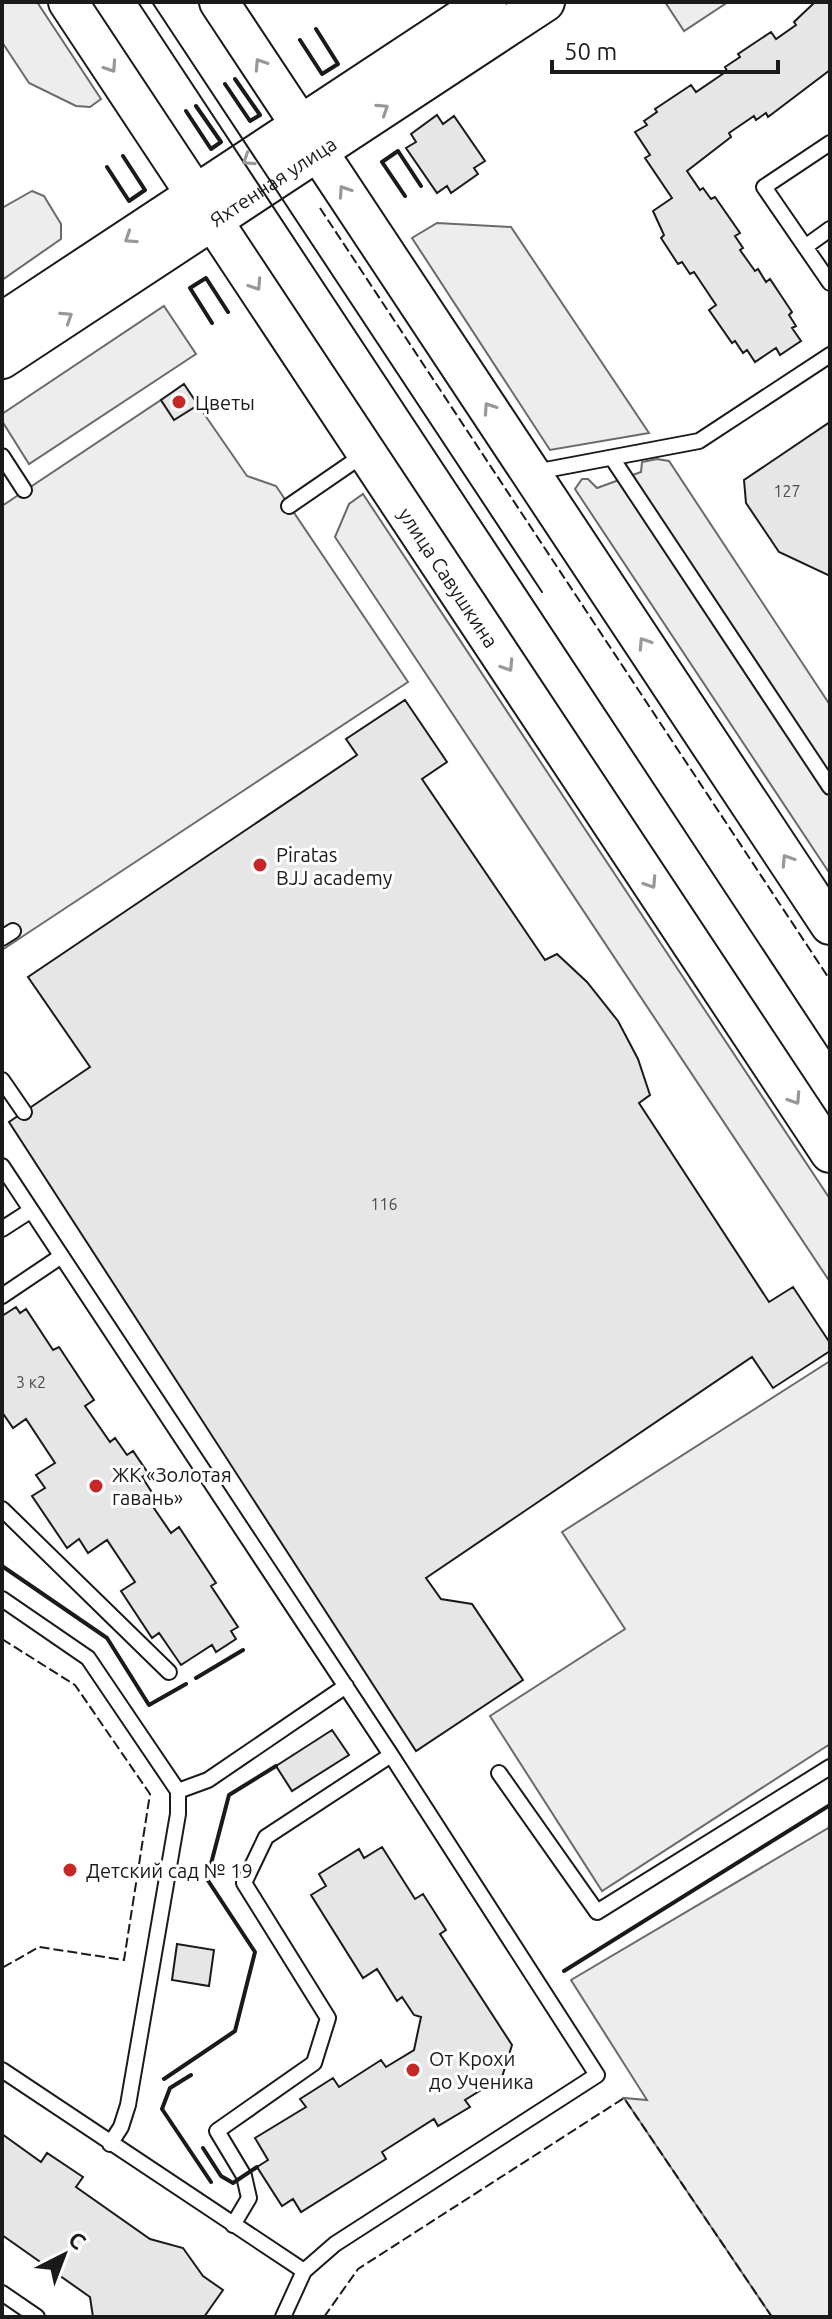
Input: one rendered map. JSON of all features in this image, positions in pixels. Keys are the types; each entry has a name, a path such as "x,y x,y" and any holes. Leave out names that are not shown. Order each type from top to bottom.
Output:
{"main road":[{"name":"улица Савушкина","path":"68,2 830,1153"},
{"path":"219,2 830,925"},
{"name":"Яхтенная улица","path":"2,359 204,208 309,138 545,2"},
{"name":"Яхтенная улица","path":"309,138 482,3"},
{"name":"Яхтенная улица","path":"2,322 204,208"}],"lane":[{"path":"830,143 764,187 830,283"},
{"path":"805,247 830,229"},
{"path":"532,473 699,441 830,355"},
{"path":"289,506 366,452"},
{"path":"2,456 24,490"},
{"path":"612,458 830,787"},
{"path":"2,1080 24,1112"},
{"path":"2,1166 346,1686 597,2075 335,2244 304,2271 283,2317"},
{"path":"2,1229 30,1211"},
{"path":"2,1296 60,1257"},
{"path":"2,1509 169,1672"},
{"path":"2,1599 88,1658 178,1791 175,1828 128,2105 121,2127 110,2144"},
{"path":"178,1791 208,1780 346,1686"},
{"path":"233,2225 249,2198 244,2176 217,2131 314,2063 328,2018 244,1883 266,1837 391,1755"},
{"path":"499,1773 597,1912 830,1767"},
{"path":"2,2070 304,2271"},
{"path":"2,2293 37,2317"}],"shaded area":[{"path":"2,2 37,2 101,99 90,107 76,106 29,83 2,42"},
{"path":"665,2 728,2 684,31"},
{"path":"32,191 44,196 61,224 61,239 2,280 2,208"},
{"path":"437,223 511,227 649,433 550,450 412,238"},
{"path":"164,306 196,354 29,464 2,421 2,414"},
{"path":"161,400 174,420 198,405 247,476 276,486 408,682 2,950 2,506"},
{"path":"657,459 669,461 830,705 830,874 575,489 582,479 588,479 597,488 641,472 642,462"},
{"path":"363,494 830,1199 830,1282 335,537 349,504"},
{"path":"830,1361 830,1744 602,1891 490,1716 625,1629 562,1532"},
{"path":"830,1827 830,2317 772,2317 624,2098 647,2100 571,1980"}],"building":[{"path":"815,2 830,2 830,70 768,117 766,113 756,120 754,116 729,133 731,137 687,171 700,190 703,188 711,199 715,197 740,233 735,236 743,248 740,250 766,282 770,279 792,312 789,315 796,326 792,328 801,341 780,355 776,348 755,362 747,350 743,353 735,341 732,343 709,310 716,305 694,272 690,274 682,262 678,264 661,238 664,235 653,211 672,198 645,158 650,155 635,132 647,125 644,121 657,112 655,109 691,85 696,92 727,71 725,67 740,57 738,54 771,32 776,39 796,25 794,22"},
{"path":"437,115 443,124 454,116 485,161 474,168 478,174 451,193 447,186 437,193 406,148 416,142 411,134"},
{"name":"Цветы","path":"184,384 198,405 174,420 161,400"},
{"path":"830,422 830,576 779,552 746,503 744,480"},
{"path":"405,700 447,762 422,779 545,960 557,954 587,982 618,1021 638,1059 650,1095 639,1103 769,1302 793,1287 830,1343 830,1351 773,1388 752,1357 426,1578 441,1599 472,1604 523,1680 416,1751 9,1122 90,1067 28,977 357,755 346,739"},
{"name":"ЖК «Золотая гавань»","path":"16,1307 20,1313 26,1309 53,1350 59,1347 94,1400 85,1406 110,1442 115,1438 127,1455 133,1451 148,1473 142,1477 153,1494 147,1498 171,1533 179,1527 216,1583 211,1586 238,1627 231,1631 236,1639 216,1652 212,1645 181,1665 159,1633 152,1638 121,1591 135,1582 107,1540 88,1553 79,1539 67,1548 32,1496 45,1488 36,1475 55,1463 26,1419 13,1428 2,1412 2,1316"},
{"path":"332,1730 349,1755 292,1791 276,1766"},
{"path":"382,1847 415,1899 423,1894 446,1930 440,1934 512,2045 502,2077 465,2100 470,2107 438,2126 434,2119 382,2152 386,2159 301,2212 293,2199 282,2206 257,2167 268,2160 255,2138 306,2107 300,2099 333,2078 339,2087 381,2060 386,2067 414,2050 421,2017 414,2015 402,1997 397,2001 377,1969 363,1978 311,1895 326,1886 319,1874 359,1849 364,1858"},
{"path":"177,1944 214,1950 209,1986 172,1980"},
{"path":"2,2134 41,2162 47,2153 83,2177 76,2187 150,2239 183,2248 203,2276 223,2290 204,2317 93,2317 90,2297 2,2235"}],"tram line":[{"path":"138,2 830,1051"},
{"path":"152,2 542,592"}],"fence":[{"path":"320,208 830,980"},
{"path":"2,1639 75,1685 150,1794 124,1960 39,1947 2,1968"},
{"path":"324,2317 358,2269 624,2098 772,2317"}],"wall":[{"path":"300,40 322,74 338,64 316,29"},
{"path":"225,84 250,121 260,115 235,79"},
{"path":"186,111 211,149 221,142 196,106"},
{"path":"405,196 382,162 398,151 421,186"},
{"path":"107,167 129,201 145,190 123,156"},
{"path":"212,323 190,288 206,278 228,312"},
{"path":"2,1566 107,1638 149,1705 186,1684"},
{"path":"196,1678 243,1650"},
{"path":"164,2079 235,2031 255,1952 207,1879 229,1795 276,1766"},
{"path":"564,1971 830,1805"},
{"path":"191,2075 170,2088 162,2109 211,2182"},
{"path":"203,2148 221,2176 233,2183 257,2167"}],"place":[{"name":"Цветы","path":"179,402"},
{"name":"Piratas BJJ academy","path":"260,865"},
{"name":"ЖК «Золотая гавань»","path":"96,1486"},
{"name":"Детский сад № 19","path":"70,1870"},
{"name":"От Крохи до Ученика","path":"413,2070"}]}
